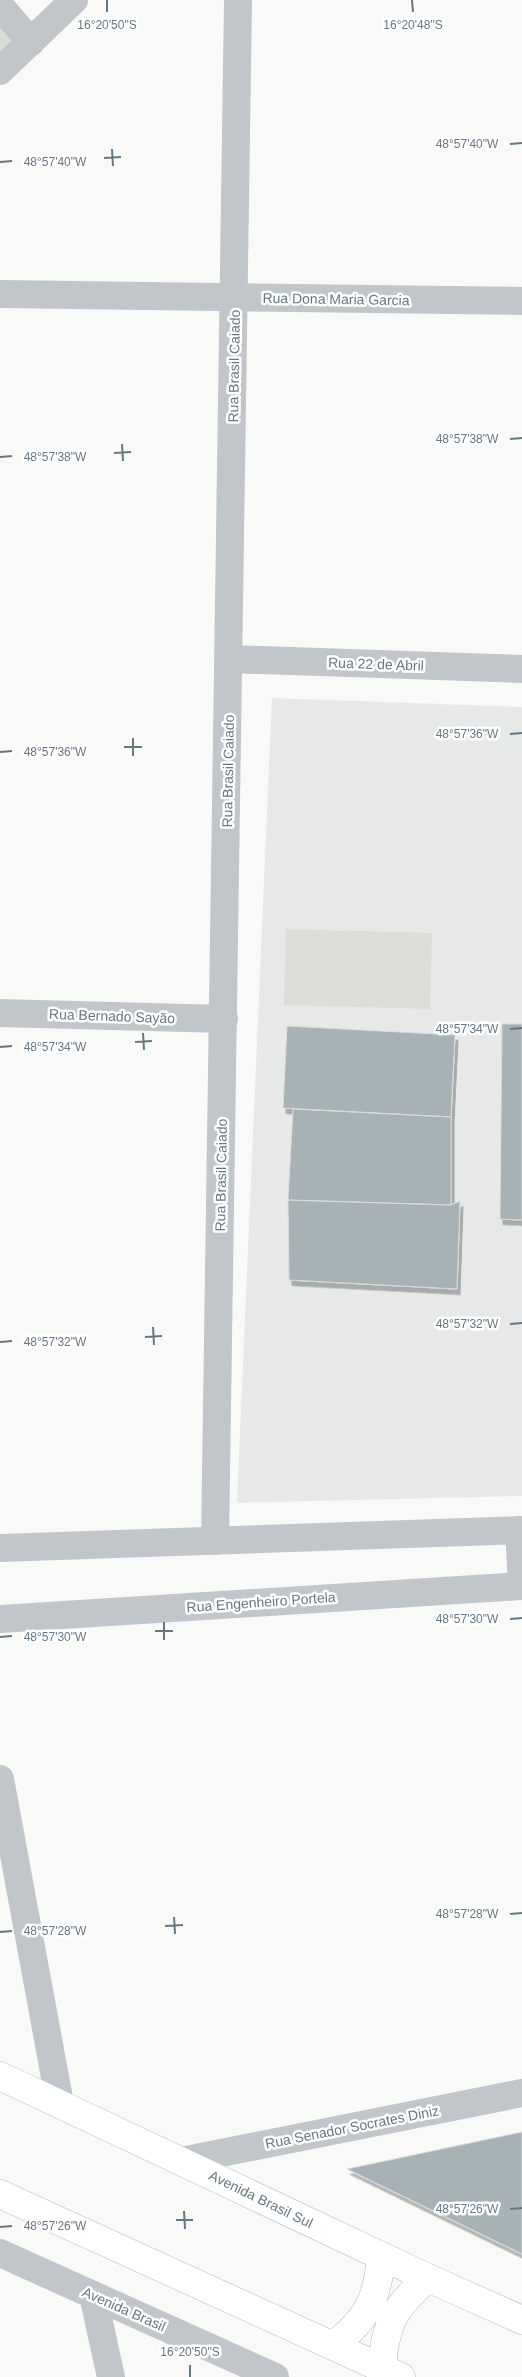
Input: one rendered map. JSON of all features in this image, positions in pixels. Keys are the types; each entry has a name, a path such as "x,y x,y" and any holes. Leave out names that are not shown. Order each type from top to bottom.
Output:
{"main road":[{"name":"Avenida Brasil Sul","path":"0,2076 380,2256 522,2320"},
{"path":"0,2194 392,2372"},
{"path":"332,2346 353,2330 369,2308 379,2282 380,2256"},
{"path":"392,2372 384,2341 393,2316 408,2295 428,2278"}],"street":[{"path":"0,71 74,0"},
{"name":"Rua Brasil Caiado","path":"215,1541 230,659 238,0"},
{"path":"0,6 31,42"},
{"name":"Rua Dona Maria Garcia","path":"0,294 522,301"},
{"name":"Rua 22 de Abril","path":"230,659 522,669"},
{"name":"Rua Bernado Sayão","path":"0,1014 224,1019"},
{"path":"0,1548 520,1530 522,1585"},
{"name":"Rua Engenheiro Portela","path":"0,1619 522,1585"},
{"path":"0,1779 60,2104"},
{"name":"Rua Senador Socrates Diniz","path":"182,2161 522,2093"},
{"name":"Avenida Brasil","path":"0,2253 275,2377"},
{"path":"93,2295 111,2377"}],"shaded area":[{"path":"0,24 21,48 0,54"},
{"path":"272,698 522,707 522,1024 502,1024 500,1219 522,1220 522,1496 237,1503","holes":["287,1026 455,1035 451,1117 451,1205 460,1202 457,1289 289,1280 288,1200 293,1109 283,1108"]},
{"path":"286,929 432,933 430,1009 284,1005"}],"building":[{"path":"502,1024 522,1024 522,1220 500,1219"},
{"path":"287,1026 455,1035 451,1117 283,1108"},
{"path":"293,1109 451,1117 451,1205 288,1200"},
{"path":"288,1200 451,1205 460,1201 457,1289 289,1280"},
{"path":"522,2132 522,2254 347,2169"}]}
